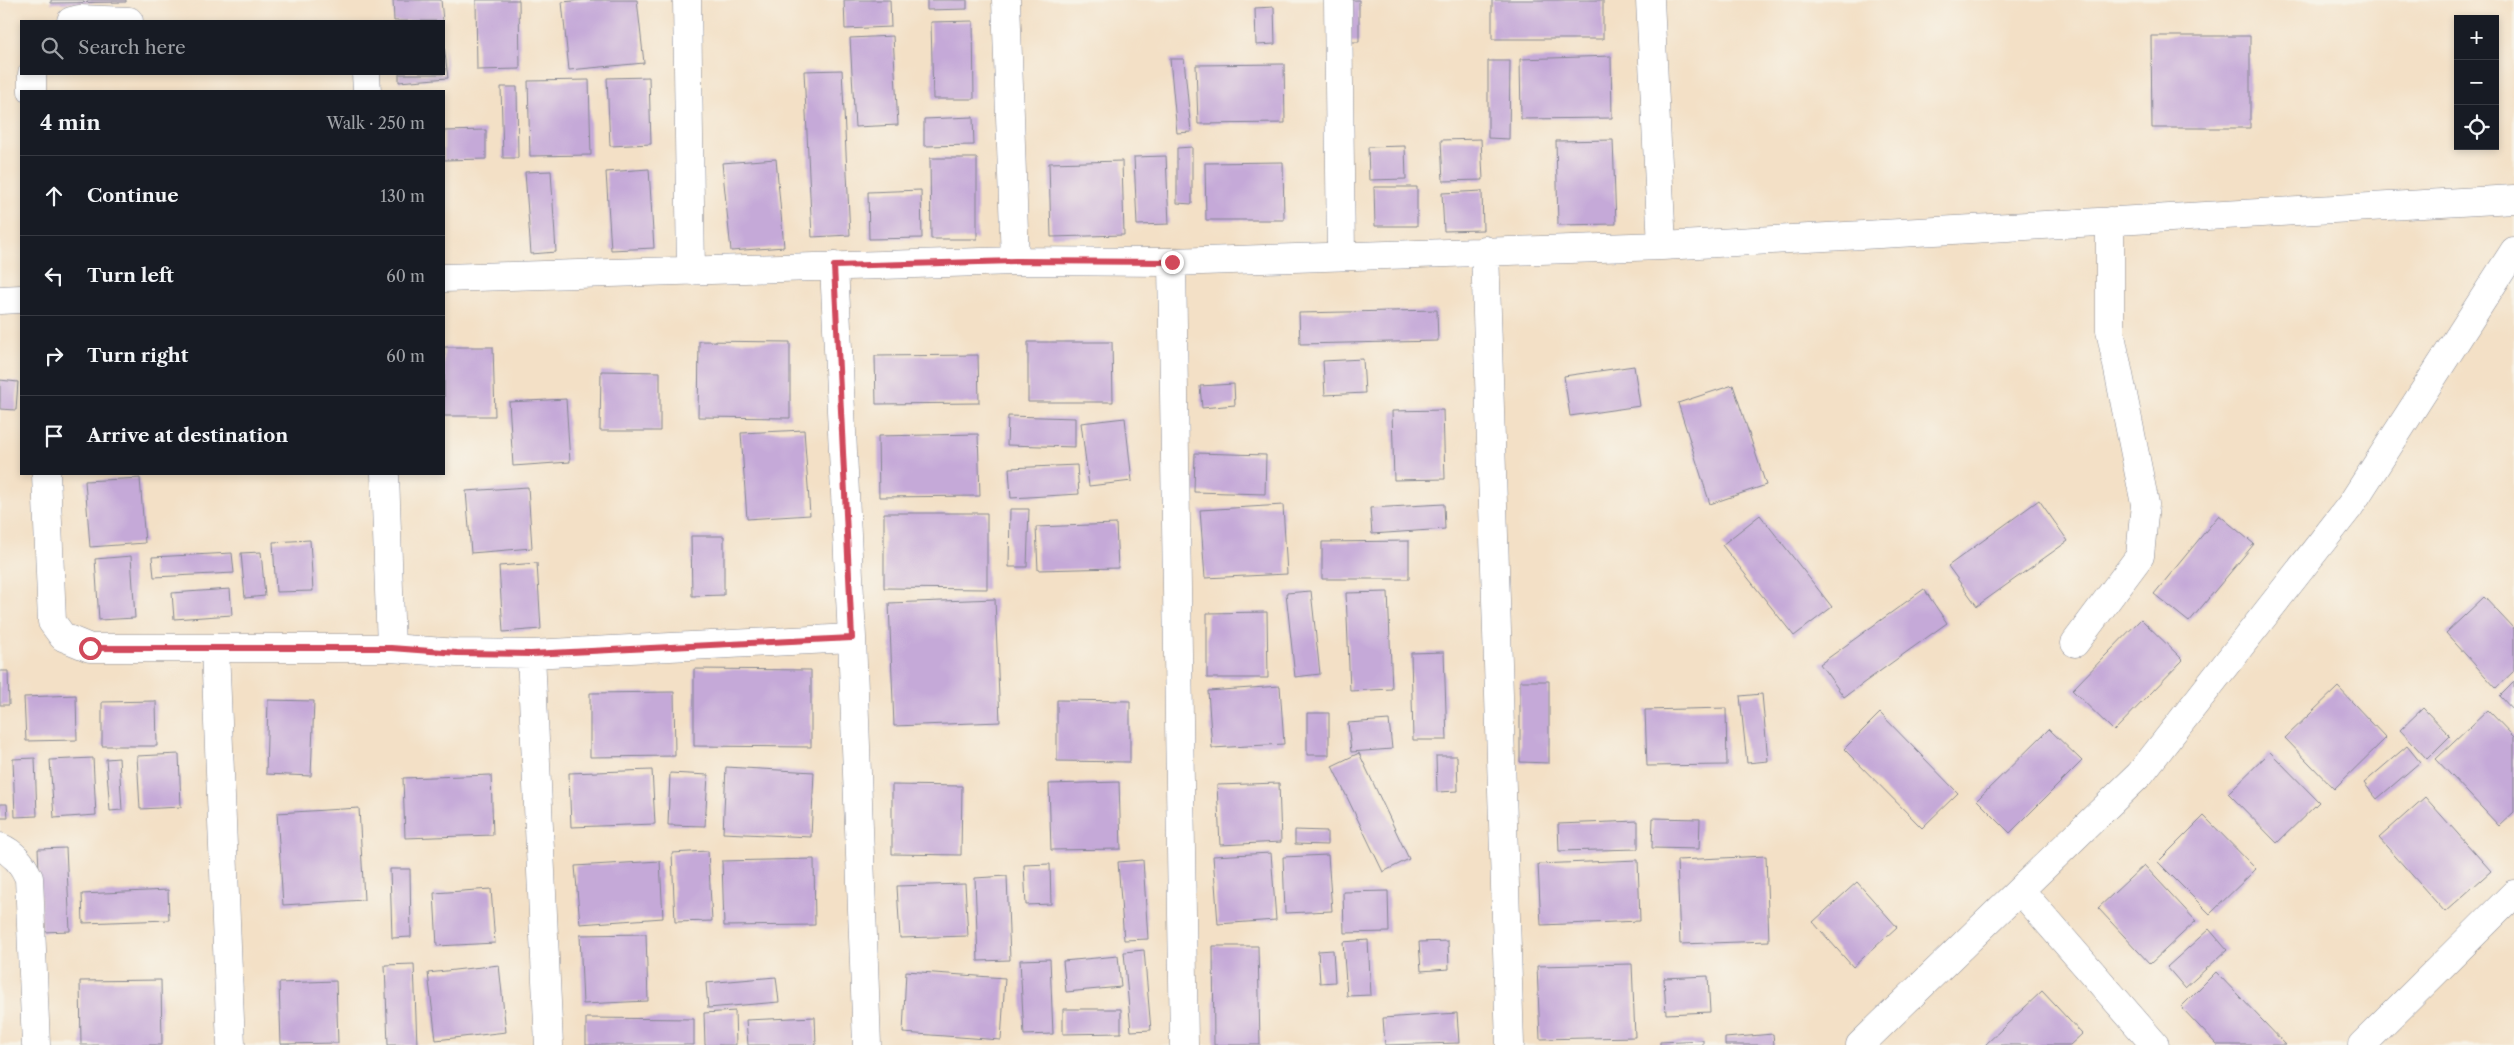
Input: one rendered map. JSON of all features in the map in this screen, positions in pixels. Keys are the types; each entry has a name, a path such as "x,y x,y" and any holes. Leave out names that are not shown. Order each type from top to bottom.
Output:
{"street":[{"path":"688,0 691,271"},
{"path":"1006,0 1015,261"},
{"path":"1338,0 1341,255"},
{"path":"1650,0 1662,246"},
{"path":"74,20 104,20"},
{"path":"32,75 32,90"},
{"path":"366,75 367,90"},
{"path":"445,278 1015,261 1172,262 1485,250 1662,246 2514,199"},
{"path":"2075,643 2140,556 2146,504 2110,330 2110,221"},
{"path":"1485,250 1510,1045"},
{"path":"1860,1045 2140,774 2350,506 2514,251"},
{"path":"1172,262 1184,1045"},
{"path":"834,266 852,638 867,1045"},
{"path":"0,300 20,299"},
{"path":"46,475 52,622 64,637 90,648 391,648 457,653 531,654 852,638"},
{"path":"385,475 391,648"},
{"path":"215,648 231,1045"},
{"path":"531,654 549,1045"},
{"path":"0,847 7,850 23,864 29,878 36,1045"},
{"path":"2020,890 2155,1045"},
{"path":"2362,1045 2514,894"}],"building":[{"path":"51,0 126,0 126,2 51,3"},
{"path":"393,0 441,0 443,20 394,20"},
{"path":"476,0 519,0 520,69 477,70"},
{"path":"637,0 644,63 569,70 562,2"},
{"path":"844,0 890,0 891,27 845,29"},
{"path":"927,0 967,0 967,9 927,10"},
{"path":"1343,0 1359,0 1359,42 1343,42"},
{"path":"1492,0 1603,0 1603,39 1492,39"},
{"path":"1274,7 1275,44 1256,45 1255,8"},
{"path":"973,21 974,99 933,99 931,22"},
{"path":"893,36 898,125 855,127 850,38"},
{"path":"2151,36 2250,36 2250,128 2152,128"},
{"path":"445,53 448,78 399,82 399,75 445,75"},
{"path":"1611,56 1612,118 1521,119 1520,59"},
{"path":"1170,59 1184,59 1191,132 1177,133"},
{"path":"1488,61 1510,61 1509,139 1488,138"},
{"path":"1284,64 1285,123 1198,124 1196,65"},
{"path":"842,70 850,235 812,237 804,71"},
{"path":"649,77 651,144 610,146 607,78"},
{"path":"589,80 591,155 530,156 528,81"},
{"path":"501,87 517,87 518,158 503,158"},
{"path":"973,117 974,145 924,146 924,119"},
{"path":"486,130 486,159 445,160 445,131"},
{"path":"1481,139 1483,180 1443,181 1441,140"},
{"path":"1613,140 1616,224 1558,225 1556,141"},
{"path":"1405,146 1406,179 1369,180 1368,147"},
{"path":"1192,147 1192,204 1177,203 1177,148"},
{"path":"1166,156 1169,224 1137,225 1134,157"},
{"path":"930,158 977,158 977,239 931,239"},
{"path":"776,159 784,247 731,251 722,163"},
{"path":"1122,161 1124,235 1051,237 1049,163"},
{"path":"1283,162 1284,220 1206,220 1205,163"},
{"path":"649,169 654,248 611,250 606,172"},
{"path":"551,171 556,252 531,254 525,172"},
{"path":"1374,187 1417,187 1417,226 1375,226"},
{"path":"921,190 922,238 869,239 868,192"},
{"path":"1482,191 1483,230 1444,231 1442,193"},
{"path":"1437,310 1438,341 1300,344 1299,313"},
{"path":"699,341 790,342 790,418 698,417"},
{"path":"1028,342 1112,342 1113,402 1028,402"},
{"path":"445,347 493,347 495,416 445,416"},
{"path":"978,355 979,403 876,404 875,356"},
{"path":"1363,359 1365,393 1325,395 1323,361"},
{"path":"1634,366 1640,406 1570,416 1564,376"},
{"path":"601,371 660,372 660,431 600,431"},
{"path":"0,380 18,382 16,410 0,409"},
{"path":"1234,384 1235,405 1202,408 1200,386"},
{"path":"1733,385 1766,485 1710,504 1678,403"},
{"path":"566,399 570,462 513,466 509,402"},
{"path":"1443,410 1445,479 1394,480 1392,411"},
{"path":"1008,416 1075,418 1075,447 1007,445"},
{"path":"1125,418 1132,481 1089,486 1081,423"},
{"path":"804,430 810,515 747,519 741,433"},
{"path":"978,434 980,496 879,497 878,436"},
{"path":"1195,453 1266,455 1265,494 1194,492"},
{"path":"1077,465 1079,494 1011,498 1009,468"},
{"path":"140,478 145,543 90,547 85,481"},
{"path":"528,487 532,548 471,553 466,491"},
{"path":"2039,500 2068,541 1977,606 1948,566"},
{"path":"1444,504 1445,529 1372,534 1370,508"},
{"path":"1283,505 1287,574 1205,578 1200,510"},
{"path":"1010,509 1029,509 1027,567 1009,567"},
{"path":"884,513 987,513 987,589 884,588"},
{"path":"1760,515 1832,607 1794,636 1722,545"},
{"path":"2219,515 2254,544 2189,622 2154,594"},
{"path":"1116,524 1118,568 1038,570 1036,527"},
{"path":"691,536 724,536 724,595 692,596"},
{"path":"310,540 313,591 276,592 273,542"},
{"path":"1409,541 1409,579 1322,579 1322,542"},
{"path":"261,552 265,596 245,598 241,553"},
{"path":"232,553 234,573 154,577 152,557"},
{"path":"131,556 135,618 99,620 95,559"},
{"path":"537,563 541,629 503,632 499,566"},
{"path":"230,589 232,615 174,619 172,593"},
{"path":"1924,589 1947,623 1844,697 1820,664"},
{"path":"1311,591 1320,674 1295,677 1286,593"},
{"path":"1388,592 1392,689 1350,691 1346,593"},
{"path":"2484,597 2514,629 2514,671 2496,688 2446,633"},
{"path":"995,599 1000,722 894,726 889,603"},
{"path":"1267,612 1268,678 1207,678 1207,613"},
{"path":"2141,619 2183,660 2114,731 2072,690"},
{"path":"1444,652 1447,740 1413,740 1411,653"},
{"path":"694,669 811,670 811,747 694,746"},
{"path":"0,671 8,671 9,705 0,705"},
{"path":"1520,681 1549,681 1549,763 1520,762"},
{"path":"2514,682 2514,711 2500,696"},
{"path":"1280,686 1284,744 1212,748 1208,691"},
{"path":"2338,687 2386,738 2334,789 2285,738"},
{"path":"674,692 675,756 590,757 590,693"},
{"path":"1762,694 1768,761 1747,763 1740,696"},
{"path":"76,695 77,740 26,741 24,697"},
{"path":"268,700 314,701 311,776 266,774"},
{"path":"1057,700 1130,701 1130,762 1057,761"},
{"path":"156,701 157,746 102,746 102,702"},
{"path":"1726,708 1727,765 1647,766 1645,710"},
{"path":"2423,708 2450,736 2427,759 2400,730"},
{"path":"2488,710 2514,737 2514,812 2499,826 2436,759"},
{"path":"1307,713 1329,713 1329,755 1307,755"},
{"path":"1880,713 1958,793 1922,828 1844,749"},
{"path":"1389,720 1392,749 1351,752 1348,723"},
{"path":"2049,729 2082,761 2010,833 1977,800"},
{"path":"2407,746 2420,762 2377,799 2364,783"},
{"path":"2270,752 2319,802 2277,843 2228,793"},
{"path":"1359,753 1409,859 1383,872 1332,766"},
{"path":"179,754 181,807 140,809 137,756"},
{"path":"1436,756 1457,756 1458,791 1437,792"},
{"path":"35,758 37,816 15,817 13,759"},
{"path":"93,758 96,815 54,818 50,760"},
{"path":"119,758 122,810 110,811 106,759"},
{"path":"726,767 814,772 811,837 723,833"},
{"path":"652,770 655,824 571,827 569,773"},
{"path":"670,773 708,775 705,826 668,825"},
{"path":"491,775 493,835 405,838 403,778"},
{"path":"1119,782 1121,849 1051,850 1049,784"},
{"path":"1279,783 1281,842 1220,845 1217,785"},
{"path":"892,785 962,786 961,855 892,854"},
{"path":"2425,797 2491,871 2445,912 2379,838"},
{"path":"0,804 7,804 8,818 0,818"},
{"path":"359,808 364,900 283,905 277,813"},
{"path":"2204,816 2256,869 2210,914 2158,862"},
{"path":"1653,818 1700,819 1699,849 1652,848"},
{"path":"1638,821 1638,849 1559,851 1558,824"},
{"path":"1295,830 1327,831 1327,845 1295,844"},
{"path":"66,848 70,931 42,932 38,849"},
{"path":"708,851 712,921 675,922 672,853"},
{"path":"1271,853 1276,920 1218,924 1213,856"},
{"path":"1328,855 1332,911 1285,913 1283,857"},
{"path":"1766,856 1769,941 1680,944 1677,860"},
{"path":"814,859 815,925 724,926 722,861"},
{"path":"1143,860 1148,939 1124,940 1118,862"},
{"path":"1638,860 1640,921 1541,925 1538,864"},
{"path":"660,861 663,918 580,924 575,866"},
{"path":"1050,864 1051,904 1026,905 1024,865"},
{"path":"2144,865 2196,921 2150,964 2098,908"},
{"path":"390,869 410,869 411,937 392,938"},
{"path":"1007,876 1010,960 978,961 975,878"},
{"path":"1857,882 1897,927 1853,967 1813,922"},
{"path":"965,884 968,936 900,938 897,886"},
{"path":"491,889 495,943 437,946 434,893"},
{"path":"168,890 169,920 83,923 82,894"},
{"path":"1388,891 1389,932 1344,933 1343,892"},
{"path":"2209,929 2227,950 2185,988 2167,967"},
{"path":"646,934 648,1001 583,1004 580,935"},
{"path":"1368,940 1371,995 1347,996 1343,942"},
{"path":"1448,941 1449,969 1421,971 1419,942"},
{"path":"1213,946 1258,946 1260,1045 1214,1045"},
{"path":"1144,950 1151,1030 1131,1031 1124,952"},
{"path":"1333,950 1335,982 1320,983 1318,951"},
{"path":"1118,956 1121,987 1066,992 1063,961"},
{"path":"1050,959 1053,1034 1024,1035 1020,960"},
{"path":"414,964 417,1045 388,1045 385,965"},
{"path":"1632,964 1635,1037 1540,1039 1537,966"},
{"path":"499,965 506,1032 436,1040 428,973"},
{"path":"906,971 1005,978 1001,1040 903,1033"},
{"path":"2216,972 2286,1045 2217,1045 2181,1007"},
{"path":"1708,976 1710,1012 1666,1014 1664,978"},
{"path":"776,977 779,1002 708,1008 706,983"},
{"path":"161,980 162,1045 81,1045 80,981"},
{"path":"336,981 338,1043 281,1044 279,983"},
{"path":"2042,991 2082,1034 2070,1045 1985,1045"},
{"path":"1063,1009 1121,1009 1121,1033 1063,1034"},
{"path":"735,1011 736,1045 705,1045 704,1013"},
{"path":"1457,1013 1459,1043 1385,1045 1383,1018"},
{"path":"815,1017 816,1045 748,1045 746,1020"},
{"path":"586,1018 694,1019 694,1045 586,1045"},
{"path":"1773,1034 1774,1045 1725,1045 1725,1038"},
{"path":"1703,1040 1703,1045 1660,1045 1660,1042"}],"route":[{"path":"90,648 391,648 457,653 531,654 852,638 834,266 1015,261 1172,262"}]}
